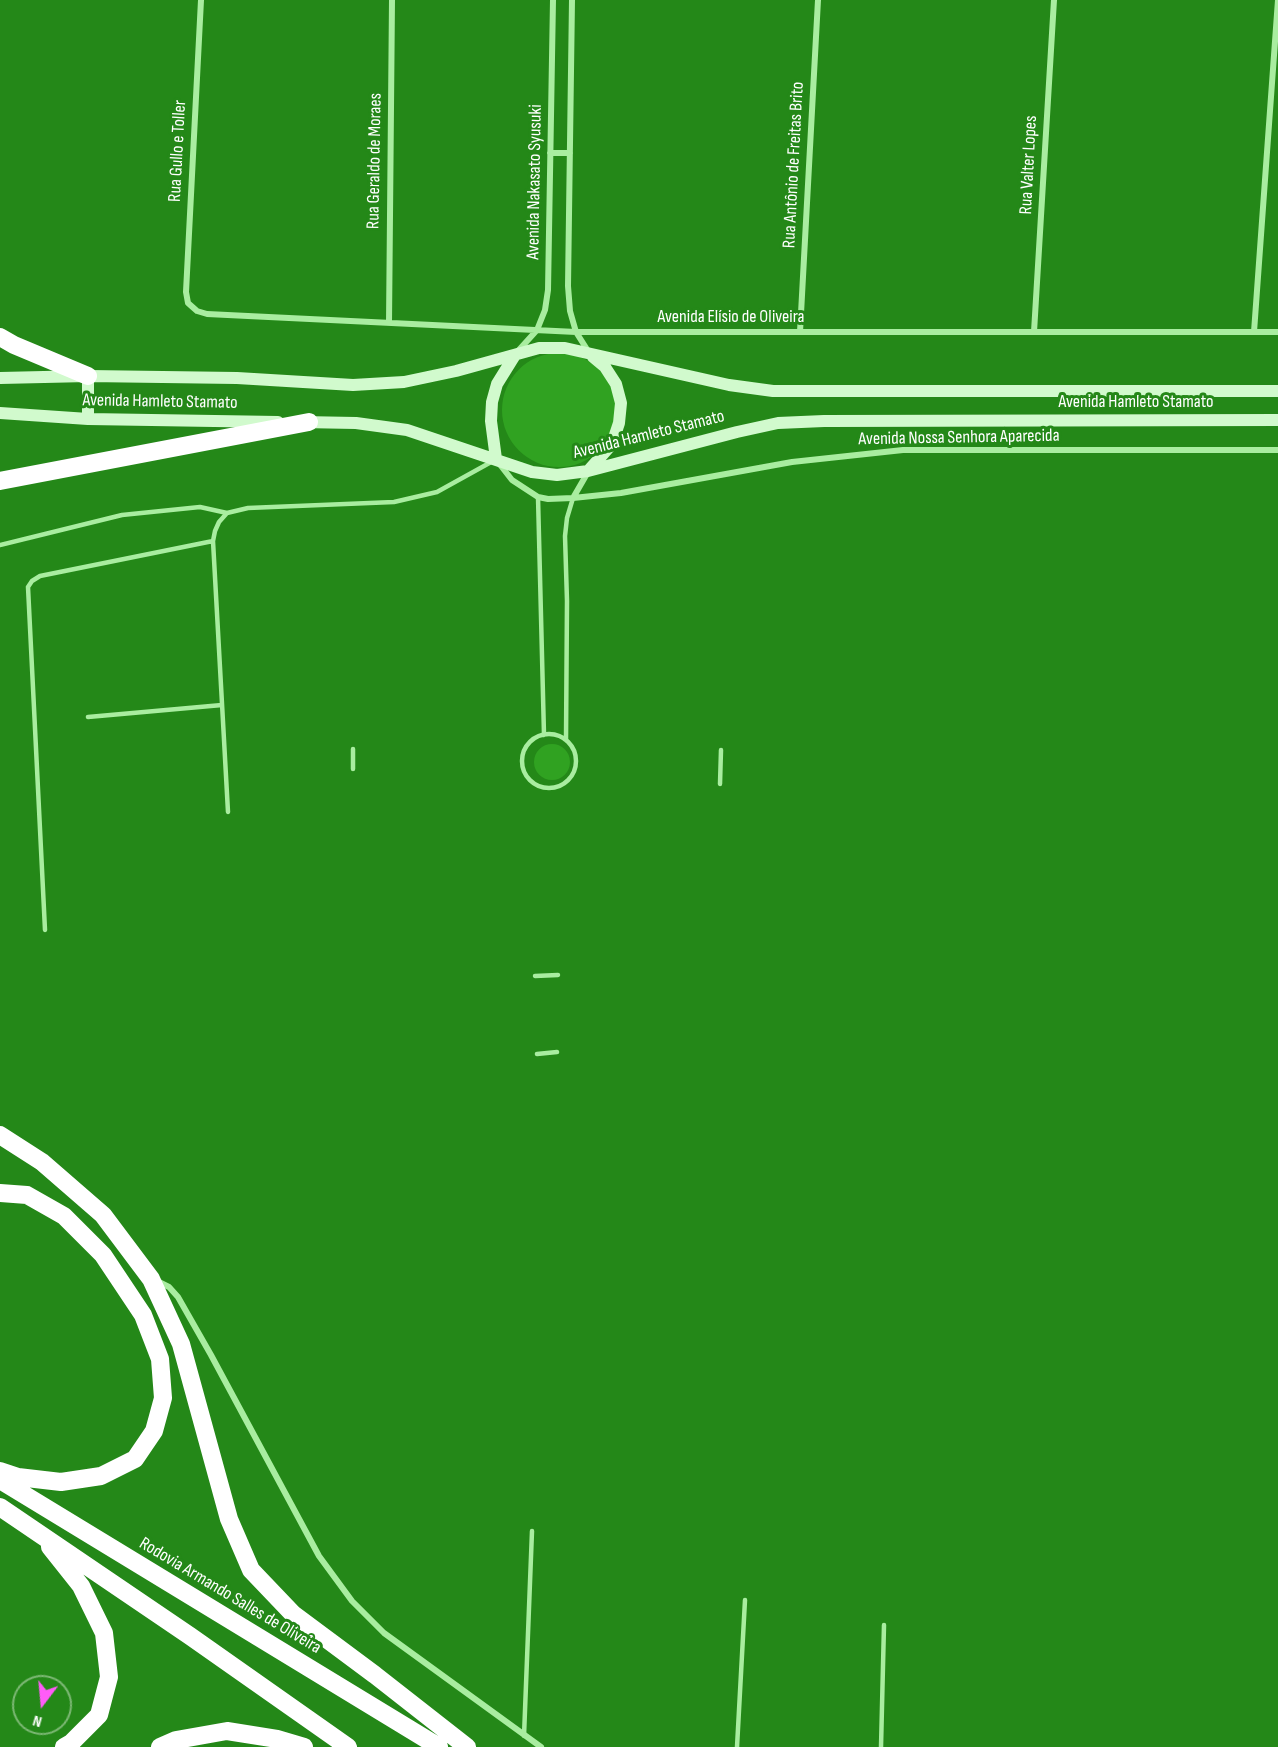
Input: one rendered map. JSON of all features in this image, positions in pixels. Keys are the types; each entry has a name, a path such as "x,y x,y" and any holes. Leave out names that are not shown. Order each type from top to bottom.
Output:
{"highway":[{"path":"0,337 88,376"},
{"path":"0,481 309,422"},
{"path":"0,1135 42,1162 103,1215 151,1280 181,1344 229,1519 251,1570 293,1614 467,1747"},
{"path":"0,1193 27,1195 64,1216 104,1255 143,1315 160,1359 163,1398 154,1431 135,1459 101,1476 61,1482 18,1477 0,1471"},
{"name":"Rodovia Armando Salles de Oliveira","path":"0,1480 438,1747"},
{"path":"0,1508 348,1747"},
{"path":"37,1532 81,1586 104,1633 109,1677 99,1715 64,1747"},
{"path":"160,1747 176,1740 228,1731 277,1739 304,1747"}],"main road":[{"name":"Avenida Hamleto Stamato","path":"0,378 88,376 237,378 363,384 404,382 456,371 539,348 565,348 729,386 773,392 1278,391"},
{"path":"588,471 612,444 619,423 621,403 616,384 605,367 590,354"},
{"path":"496,459 491,421 492,402 497,384 515,355"},
{"path":"88,376 88,419"},
{"name":"Avenida Hamleto Stamato","path":"0,412 88,419 356,423 407,430 532,472 557,475 588,471 778,423 1278,420"}],"street":[{"name":"Rua Gullo e Toller","path":"188,303 186,283 201,0"},
{"name":"Rua Geraldo de Moraes","path":"389,323 392,0"},
{"name":"Avenida Nakasato Syusuki","path":"515,355 537,330 545,310 548,290 553,0"},
{"name":"Avenida Nakasato Syusuki","path":"572,0 568,286 570,311 576,332 590,354"},
{"name":"Rua Antônio de Freitas Brito","path":"800,332 818,0"},
{"name":"Rua Valter Lopes","path":"1034,332 1054,0"},
{"path":"1254,332 1278,0"},
{"path":"550,153 570,153"},
{"name":"Avenida Elísio de Oliveira","path":"188,303 197,311 207,314 576,332 1278,332"},
{"name":"Avenida Nossa Senhora Aparecida","path":"538,497 573,498 621,493 792,462 903,450 1278,450"},
{"path":"496,459 512,480 538,497"},
{"path":"573,498 588,471"},
{"path":"151,1280 161,1282 178,1297 212,1355 319,1556 352,1601 384,1633 541,1747"}],"lane":[{"path":"0,545 122,515 200,507 227,513 248,508 394,501 437,492 496,459"},
{"path":"538,497 544,735"},
{"path":"566,740 565,536 573,498"},
{"path":"227,513 215,531 213,541 228,812"},
{"path":"45,930 28,587 40,576 213,541"},
{"path":"88,717 222,705"},
{"path":"552,734 566,740 576,758 574,770 566,782 553,788 539,786 528,778 522,761 530,742 544,735 552,734"},
{"path":"353,749 353,769"},
{"path":"720,784 721,750"},
{"path":"535,976 558,975"},
{"path":"537,1054 557,1052"},
{"path":"524,1736 532,1532"},
{"path":"737,1747 746,1599"},
{"path":"881,1747 884,1625"}],"green space":[{"path":"559,353 581,358 599,370 611,388 616,410 611,432 599,450 581,462 559,467 537,462 519,450 507,432 502,410 507,388 519,370 537,358"},
{"path":"552,744 565,749 570,762 565,775 552,780 539,775 534,762 539,749"}]}
